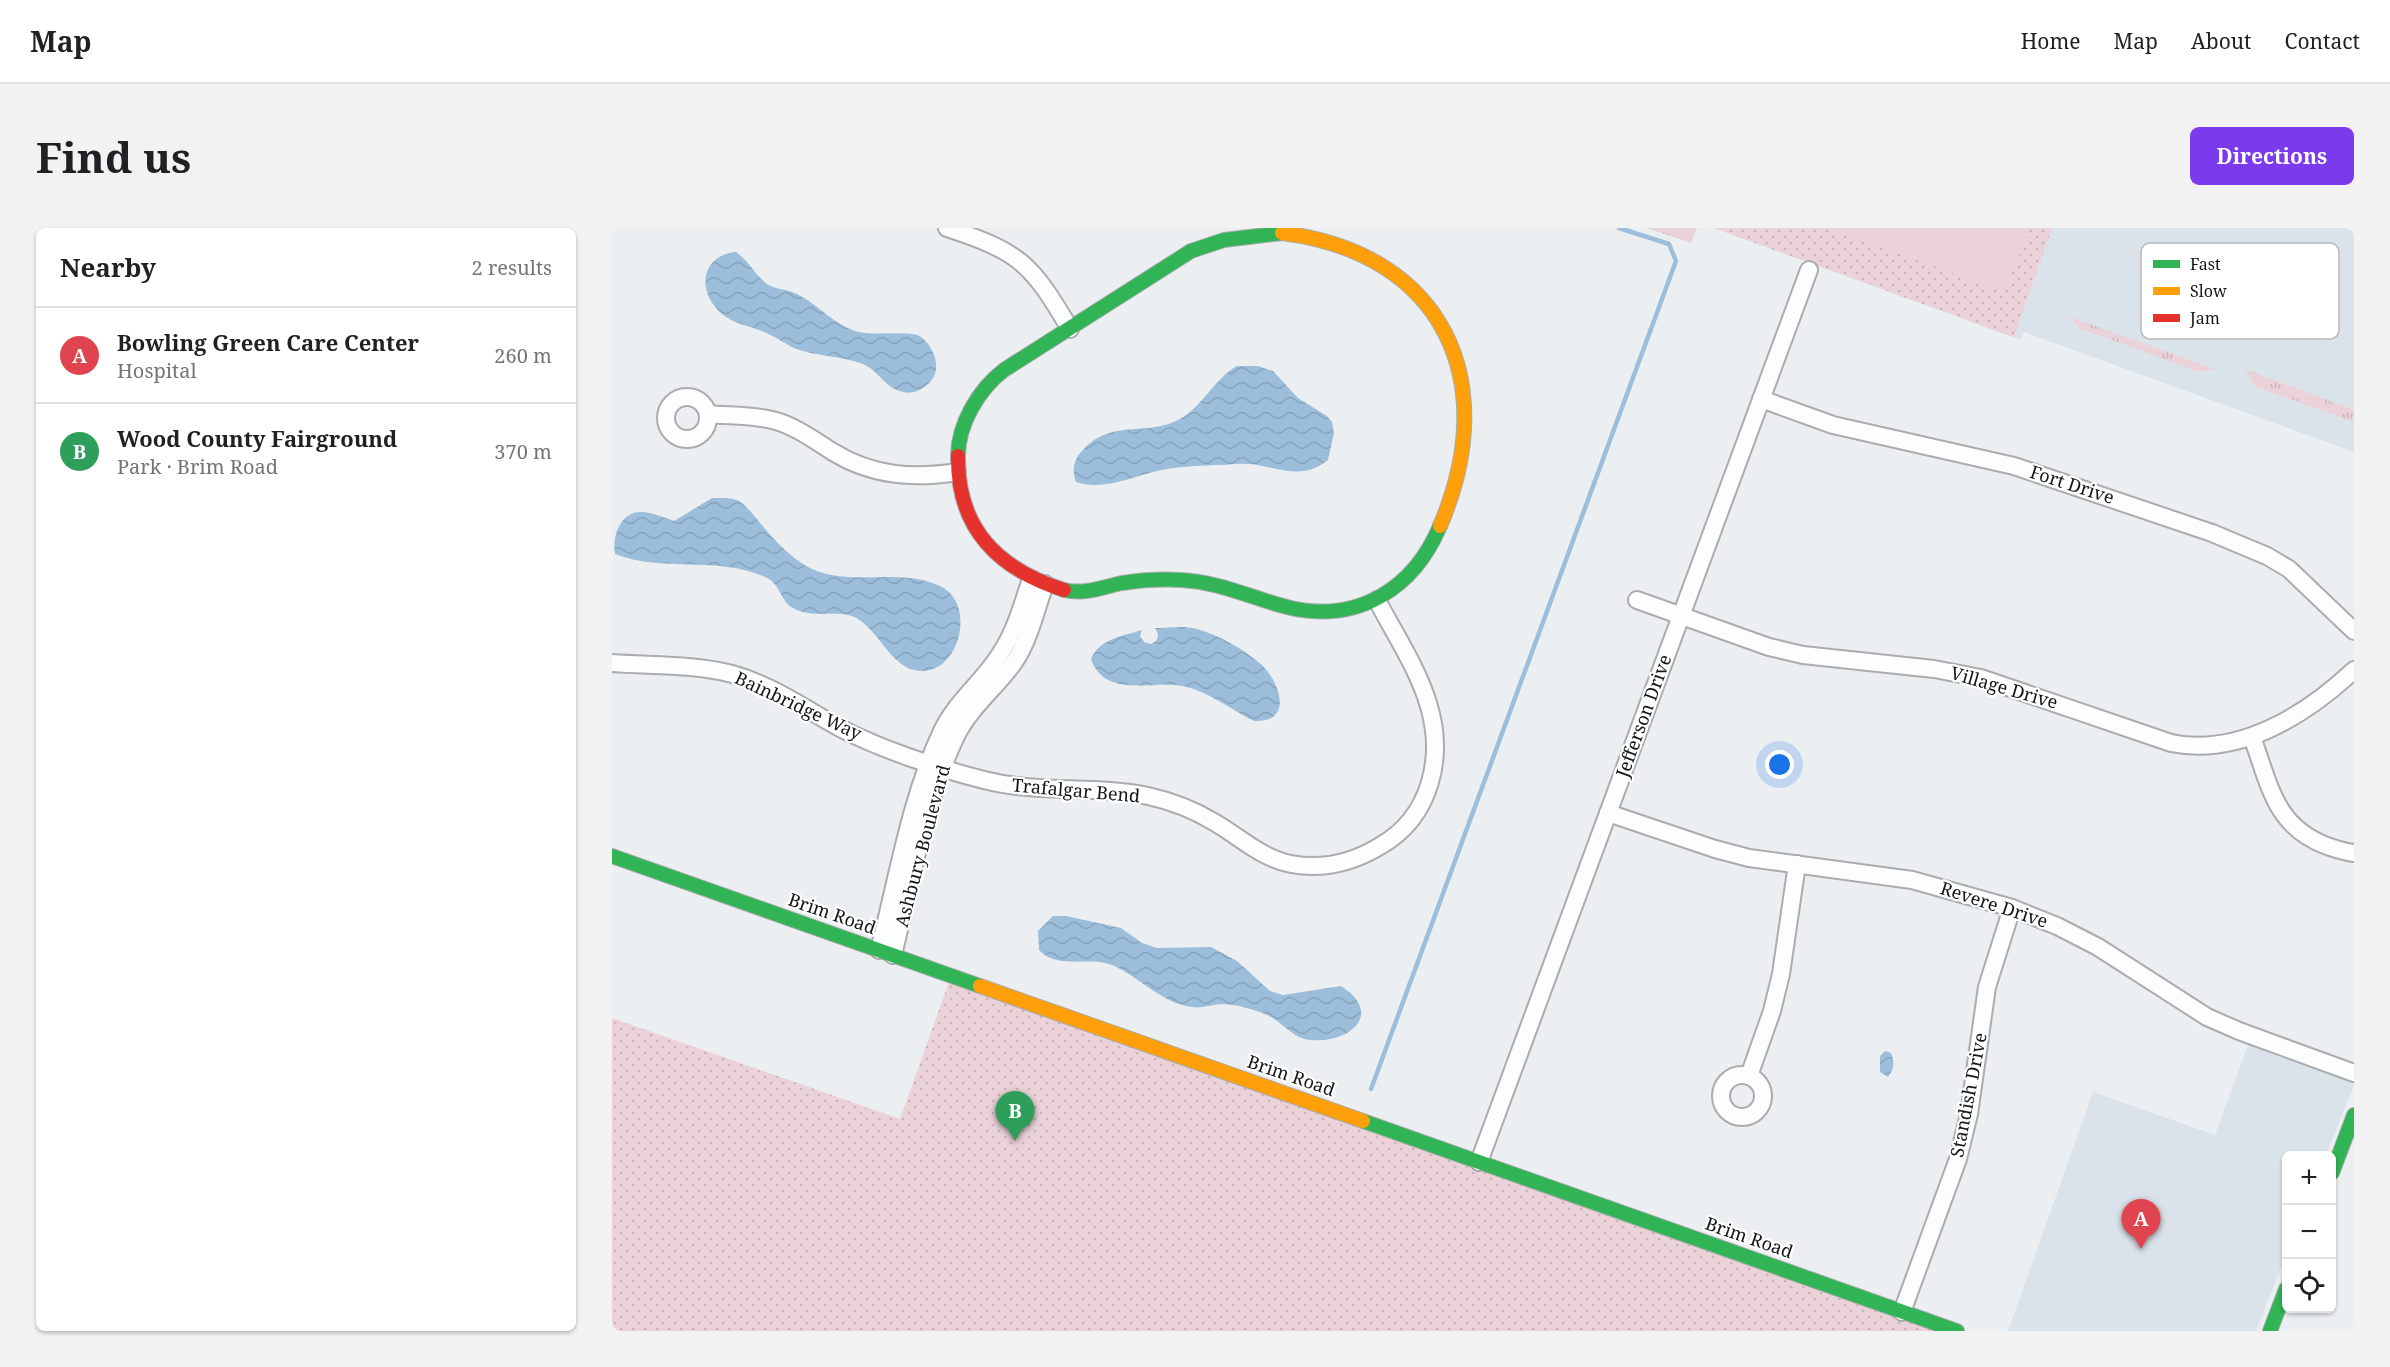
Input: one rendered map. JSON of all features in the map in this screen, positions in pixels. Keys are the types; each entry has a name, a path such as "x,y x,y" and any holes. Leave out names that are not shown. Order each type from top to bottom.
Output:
{"street":[{"path":"947,228 988,242 1020,260 1046,288 1070,330"},
{"path":"1302,234 1328,240 1390,270 1413,290 1435,316 1456,358 1467,404 1465,451 1453,497 1423,556 1397,586 1377,600 1339,610 1315,611 1284,607 1211,583 1165,580 1078,591 1038,582 1004,563 980,538 964,506 957,472 963,426 973,404 1002,370 1070,330 1191,251 1213,243 1258,235 1302,234"},
{"name":"Jefferson Drive","path":"1479,1162 1809,270"},
{"name":"Fort Drive","path":"1761,399 1833,425 2014,466 2212,533 2267,556 2289,569 2354,631"},
{"path":"708,414 771,420 794,428 856,464 880,472 932,476 957,472"},
{"name":"Ashbury Boulevard","path":"886,952 931,803 936,765 954,709 1002,652 1038,582"},
{"name":"Trafalgar Bend","path":"936,765 1019,788 1148,796 1194,811 1250,847 1282,862 1317,866 1351,861 1388,842 1414,816 1430,785 1436,750 1428,703 1377,600"},
{"name":"Village Drive","path":"1636,600 1769,647 1803,655 1934,669 1981,678 2171,743 2199,746 2252,737 2311,706 2354,670"},
{"name":"Bainbridge Way","path":"612,663 710,669 734,674 789,698 842,729 936,765"},
{"path":"2252,737 2278,806 2288,822 2308,839 2354,853"},
{"name":"Revere Drive","path":"1608,813 1749,858 1912,880 2012,908 2057,926 2098,947 2207,1017 2239,1032 2354,1073"},
{"name":"Brim Road","path":"612,856 1957,1331"},
{"path":"1749,1076 1772,1011 1781,974 1797,864"},
{"name":"Standish Drive","path":"1902,1312 1958,1160 1969,1114 1987,987 2012,908"},
{"path":"2336,1160 2354,1115"},
{"path":"2270,1331 2282,1300"}],"shaded area":[{"path":"1714,228 2354,228 2354,452 2024,332 2020,340"},
{"path":"2254,1028 2354,1063 2354,1085 2328,1151 2282,1151 2282,1265 2256,1331 2008,1331 2093,1092 2215,1135"}],"green space":[{"path":"1646,228 1697,228 1691,243"},
{"path":"1714,228 2052,228 2014,337"},
{"path":"1828,228 2029,228 2005,292"},
{"path":"2070,317 2215,369 2199,372 2079,328"},
{"path":"2245,369 2354,410 2354,422 2254,386"},
{"path":"951,976 1957,1331 612,1331 612,1018 900,1119"}],"water":[{"path":"736,252 767,284 797,294 850,329 866,333 910,334 921,337 930,346 935,358 936,370 931,381 918,391 903,392 891,387 863,364 796,349 722,314 708,296 706,277 715,260"},
{"path":"1237,366 1258,366 1273,371 1298,398 1327,416 1332,422 1334,433 1328,460 1305,471 1236,464 1167,469 1106,484 1076,482 1074,470 1076,459 1092,441 1116,431 1154,427 1180,419"},
{"path":"712,498 729,498 739,501 784,549 812,569 843,577 908,578 940,586 952,595 959,608 961,623 952,653 942,664 929,670 914,670 892,656 861,621 846,614 810,613 793,608 786,602 775,584 749,571 710,565 652,563 615,554 616,533 628,516 646,512 674,521"},
{"path":"1155,628 1197,629 1223,639 1248,654 1269,673 1278,692 1279,709 1274,716 1266,720 1254,721 1213,697 1187,687 1120,684 1108,680 1098,672 1091,659 1100,647 1112,639 1142,630 1140,636 1144,642 1151,644 1157,640 1158,634"},
{"path":"1053,916 1066,916 1121,928 1142,943 1157,948 1211,947 1237,961 1270,991 1283,995 1341,986 1354,997 1360,1007 1361,1016 1357,1025 1349,1032 1324,1040 1310,1040 1299,1037 1272,1018 1251,1009 1223,1004 1200,1007 1181,1005 1112,965 1055,960 1046,956 1039,950 1038,931"},
{"path":"1885,1051 1891,1053 1893,1060 1893,1069 1888,1077 1880,1072 1880,1056"}],"waterway":[{"path":"1371,1089 1676,261 1669,244 1619,228"}],"traffic: fast":[{"path":"958,456 962,432 972,408 986,387 1004,370 1191,251 1224,240 1282,233"},
{"path":"1064,590 1086,591 1122,583 1152,580 1196,581 1291,608 1316,611 1339,610 1361,605 1381,596 1399,583 1429,548 1440,526"},
{"path":"612,856 980,986"},
{"path":"2336,1162 2354,1115"},
{"path":"1363,1121 1957,1331"},
{"path":"2270,1331 2282,1300"}],"traffic: slow":[{"path":"1282,233 1338,245 1384,267 1420,297 1445,333 1460,375 1464,422 1458,473 1440,526"},
{"path":"980,986 1363,1121"}],"traffic: jam":[{"path":"958,456 965,505 974,525 986,542 1001,558 1019,570 1064,590"}],"place":[{"name":"Wood County Fairground","path":"1015,1141"},
{"name":"Bowling Green Care Center","path":"2141,1249"}]}
